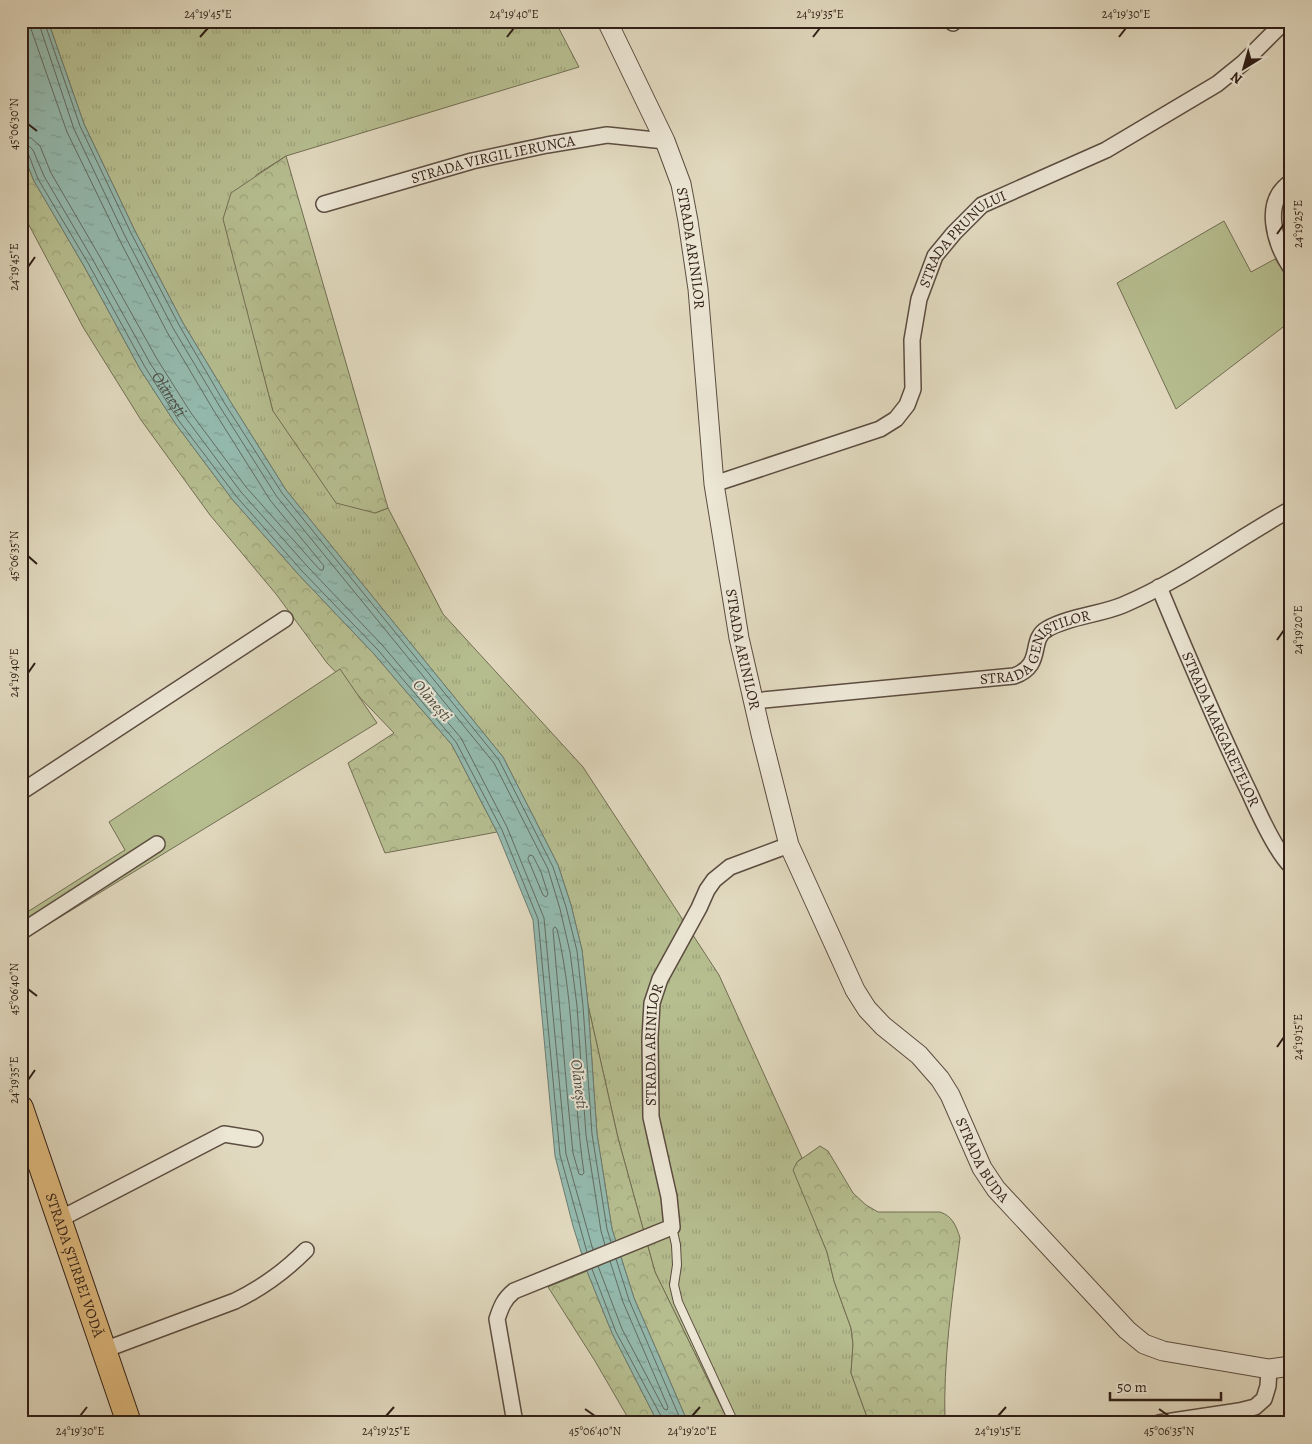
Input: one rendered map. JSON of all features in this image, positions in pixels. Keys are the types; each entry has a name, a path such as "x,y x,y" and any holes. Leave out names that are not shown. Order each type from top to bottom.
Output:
{"main road":[{"name":"STRADA ȘTIRBEI VODĂ","path":"21,1108 129,1423"}],"street":[{"name":"STRADA ARINILOR","path":"607,21 665,141 681,184 698,289 714,484 739,638 789,845 730,868 714,880 660,979 652,1003 650,1038 651,1117 669,1197 672,1227"},
{"name":"STRADA PRUNULUI","path":"714,484 880,429 896,420 907,405 913,389 912,340 920,299 935,256 954,233 982,206 1106,150 1217,84 1243,63 1285,21"},
{"name":"STRADA VIRGIL IERUNCA","path":"324,204 472,161 546,145 607,134 665,141"},
{"path":"1291,182 1284,186 1273,210 1275,234 1283,256 1291,268"},
{"name":"STRADA GENIȘTILOR","path":"753,701 1014,676 1024,672 1030,666 1044,631 1054,625 1122,606 1159,587 1291,509"},
{"name":"STRADA MARGARETELOR","path":"1159,587 1228,750 1258,812 1281,853 1291,866"},
{"path":"21,792 285,619"},
{"path":"21,932 157,844"},
{"name":"STRADA BUDA","path":"789,845 855,990 867,1009 883,1026 919,1055 940,1079 950,1095 982,1168 1002,1196 1127,1330 1144,1344 1163,1351 1269,1369 1291,1366"},
{"path":"60,1220 224,1134 255,1139"},
{"path":"515,1423 497,1320 507,1296 514,1291 672,1227"},
{"path":"104,1350 235,1301 283,1272 306,1250"},
{"path":"1159,1423 1255,1408 1264,1399 1268,1386 1269,1369"}],"lane":[{"path":"672,1227 676,1244 674,1285 678,1302 734,1423"}],"green space":[{"path":"48,21 555,21 579,67 286,156 256,175 254,335 273,411 375,513 388,508 443,614 583,767 719,975 802,1158 797,1162 816,1225 827,1252 834,1281 851,1328 853,1344 851,1373 867,1417 873,1423 729,1423 655,1272 618,1138 588,1005 582,950 571,905 558,865 503,757 286,490 230,401 183,323 135,231 84,124"},
{"path":"21,149 34,181 84,266 140,369 175,423 232,499 298,574 374,654 452,745 497,832 385,853 348,763 394,733 327,663 276,594 210,515 141,420 83,327 21,210"},
{"path":"286,156 388,508 375,513 336,503 273,411 223,219 231,193"},
{"path":"1224,221 1251,272 1275,259 1291,281 1291,321 1176,409 1117,283"},
{"path":"340,669 377,723 21,941 21,916 125,850 109,822"},
{"path":"588,1005 618,1138 655,1272 729,1423 688,1423 634,1298 612,1229 597,1134"},
{"path":"820,1146 828,1151 853,1193 866,1205 878,1212 940,1212 951,1219 957,1229 960,1238 951,1307 945,1377 945,1423 873,1423 867,1417 851,1373 853,1344 851,1328 834,1281 827,1252 793,1170 797,1162"},
{"path":"587,1271 612,1333 658,1423 631,1423 595,1361 548,1287"}],"water":[{"name":"Olănești","path":"21,21 48,21 84,124 135,231 183,323 286,490 503,757 558,865 571,905 582,950 588,1005 597,1134 612,1229 634,1298 688,1423 658,1423 612,1333 587,1271 555,1156 533,920 497,832 452,745 374,654 298,574 232,499 175,423 140,369 84,266 34,181 21,149"}]}
